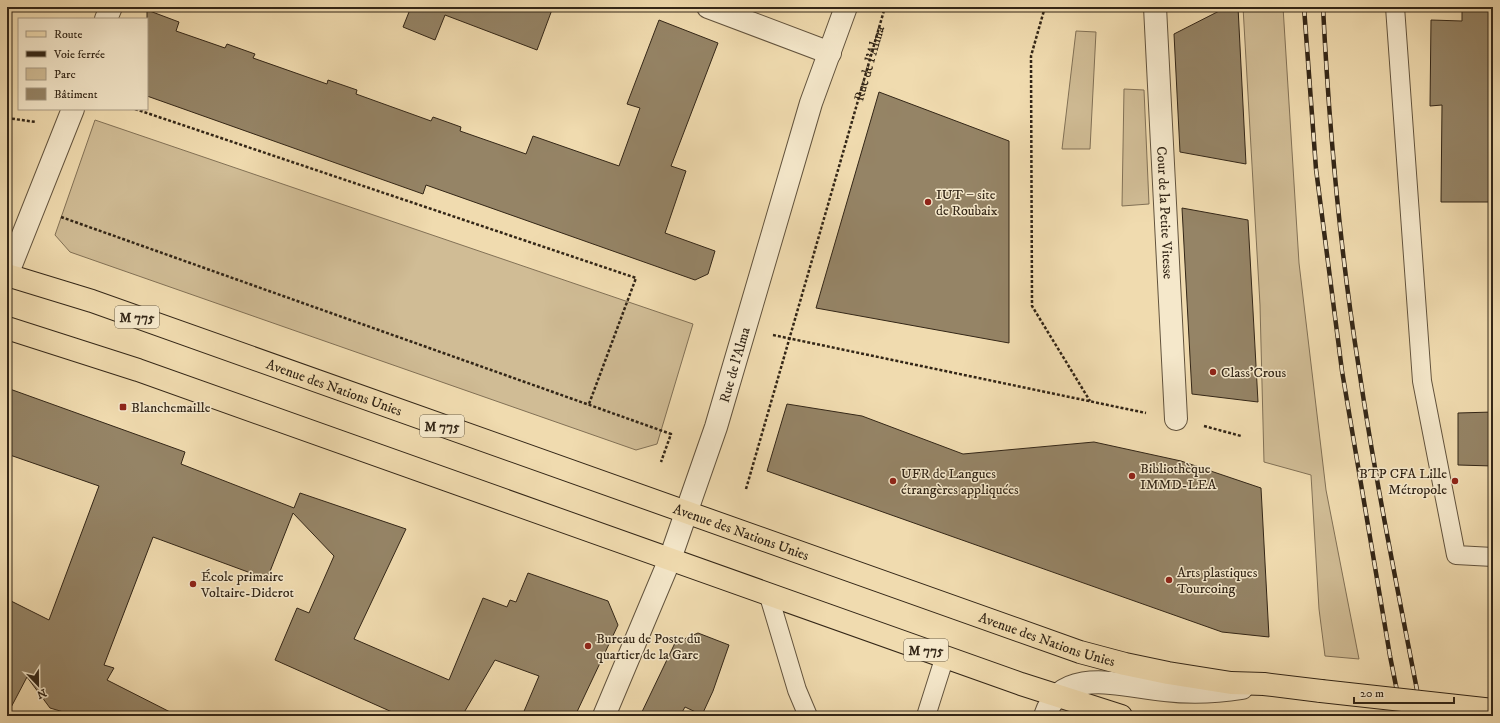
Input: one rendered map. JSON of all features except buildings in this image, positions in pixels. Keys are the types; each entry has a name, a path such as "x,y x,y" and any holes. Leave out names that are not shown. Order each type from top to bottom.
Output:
{"main road":[{"name":"Avenue des Nations Unies","path":"7,275 92,301 1080,652 1125,664 1168,673 1231,683 1264,684 1493,710"},
{"name":"M 775","path":"7,328 138,370 1055,696 1121,716"}],"street":[{"path":"106,18 111,7"},
{"path":"708,7 830,53"},
{"name":"Rue de l'Alma","path":"604,716 670,559 716,427 746,329 811,103 846,7"},
{"name":"Cour de la Petite Vitesse","path":"1155,7 1176,419"},
{"path":"7,275 73,110"},
{"path":"1045,716 1055,696 1072,686 1091,683 1110,682 1165,690 1195,692 1227,690 1264,684"}],"lane":[{"path":"1395,7 1422,381 1456,555 1493,557"},
{"path":"768,593 797,690 808,716"},
{"path":"926,716 945,656"}],"path":[{"name":"Rue de l'Alma","path":"746,488 788,338 885,7"},
{"path":"1045,7 1031,56 1032,306 1090,401"},
{"path":"138,110 636,278 589,404"},
{"path":"61,218 671,434 661,462"},
{"path":"746,329 1053,393"}],"green space":[{"path":"1243,7 1283,7 1299,263 1326,490 1359,659 1325,656 1319,609 1311,475 1264,462 1260,305"},
{"path":"1076,31 1096,32 1090,149 1062,149"},
{"path":"1124,89 1144,90 1149,204 1122,206"},
{"path":"95,120 693,324 657,444 636,450 70,252 55,235"}],"railway":[{"path":"1304,7 1316,169 1342,371 1390,656 1402,716"},
{"path":"1323,7 1328,97 1336,188 1352,324 1381,499 1422,716"}],"place":[{"name":"IUT − site de Roubaix","path":"928,202"},
{"name":"Class'Crous","path":"1213,372"},
{"name":"Blanchemaille","path":"123,407"},
{"name":"Bibliothèque IMMD-LEA","path":"1132,476"},
{"name":"UFR de Langues étrangères appliquées","path":"893,481"},
{"name":"BTP CFA Lille Métropole","path":"1455,481"},
{"name":"Arts plastiques Tourcoing","path":"1169,580"},
{"name":"École primaire Voltaire-Diderot","path":"193,584"},
{"name":"Bureau de Poste du quartier de la Gare","path":"588,646"}]}
